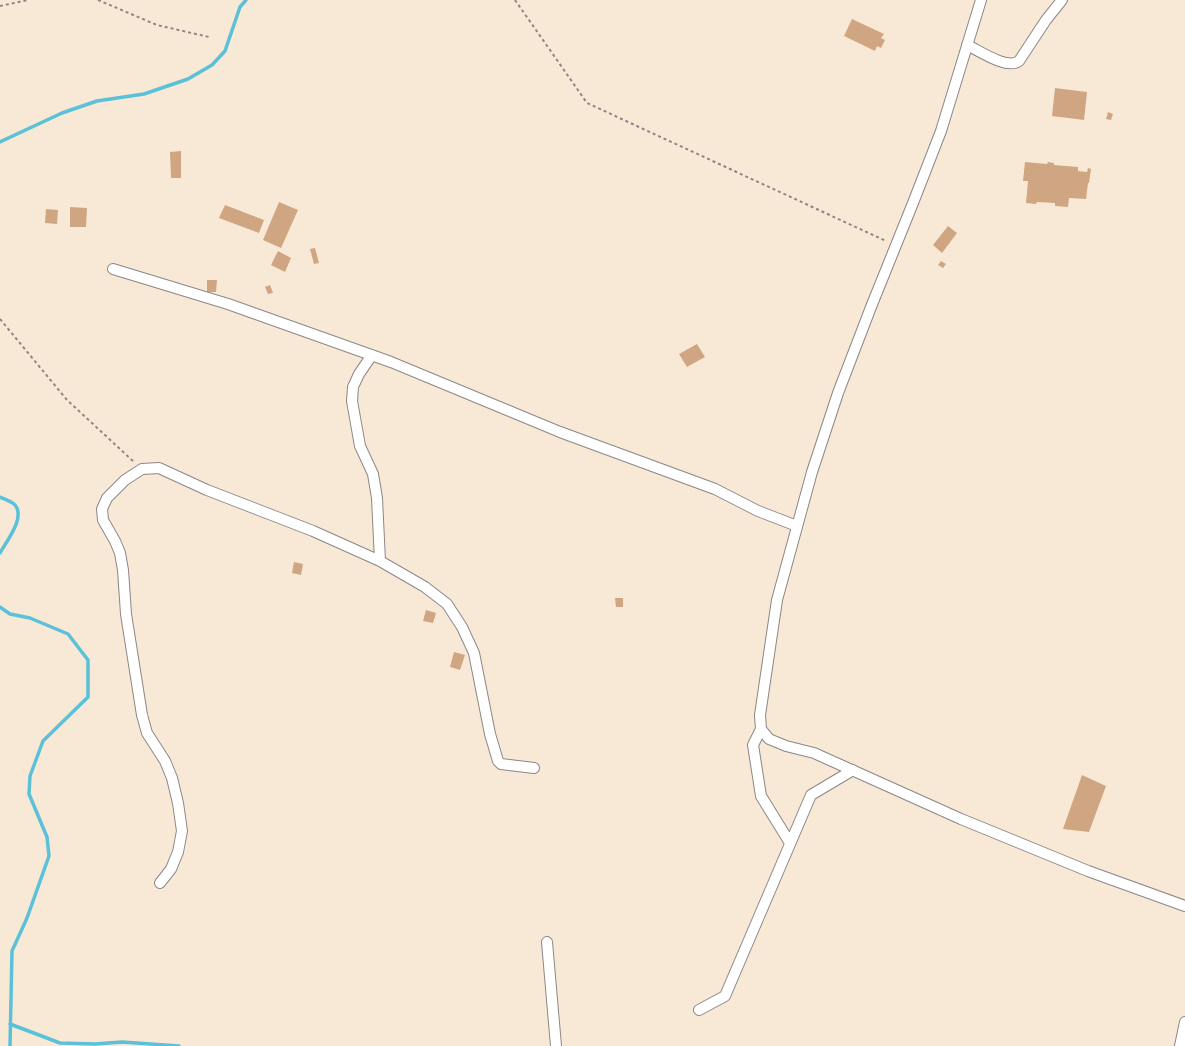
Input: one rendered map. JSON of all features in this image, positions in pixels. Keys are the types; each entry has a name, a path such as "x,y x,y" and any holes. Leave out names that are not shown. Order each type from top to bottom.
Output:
{"street":[{"path":"790,843 761,796 753,746 760,729 760,715 777,600 812,472 838,393 941,131 981,0"},
{"path":"967,45 1003,63 1016,64 1046,20 1062,0"},
{"path":"114,269 228,304 391,362 560,432 715,490 758,511 797,526"},
{"path":"372,355 359,374 353,387 352,402 360,446 373,474 376,492 380,561"},
{"path":"160,884 171,869 178,852 182,831 178,803 170,773 165,761 147,733 142,715 126,614 123,570 120,553 103,520 102,509 107,498 125,480 142,469 159,468 207,490 313,531 380,561 424,587 447,604 462,627 474,653 490,734 498,761 501,764 534,768"},
{"path":"760,729 769,739 786,746 814,753 961,819 1088,871 1185,906"},
{"path":"698,1010 725,996 811,795 853,770"},
{"path":"547,942 556,1046"},
{"path":"1180,1046 1185,1022"}],"path":[{"path":"0,6 28,0"},
{"path":"98,0 157,25 209,36"},
{"path":"515,0 586,103 896,246"},
{"path":"0,319 67,400 142,469"}],"building":[{"path":"852,19 884,34 881,38 885,40 881,48 877,46 875,51 844,36"},
{"path":"1055,88 1087,92 1084,120 1052,116"},
{"path":"1108,112 1113,114 1111,120 1106,119"},
{"path":"181,151 181,178 171,178 170,152"},
{"path":"1025,162 1047,164 1048,162 1054,163 1054,165 1078,167 1078,171 1087,172 1088,168 1091,169 1086,199 1069,198 1068,207 1055,206 1055,203 1026,203 1028,181 1023,181"},
{"path":"279,202 298,210 281,248 263,240"},
{"path":"225,205 264,220 259,233 219,218"},
{"path":"70,207 87,208 86,227 70,227"},
{"path":"46,209 58,210 57,224 45,223"},
{"path":"948,226 957,233 942,253 933,245"},
{"path":"315,248 319,263 314,264 310,249"},
{"path":"278,251 291,258 285,272 271,265"},
{"path":"941,261 946,264 943,268 938,265"},
{"path":"207,280 217,280 216,292 207,292"},
{"path":"270,285 273,293 268,294 265,287"},
{"path":"697,344 705,357 687,367 679,354"},
{"path":"294,562 303,564 301,575 292,573"},
{"path":"615,598 623,598 623,607 616,607"},
{"path":"426,610 436,613 433,623 423,621"},
{"path":"454,652 465,655 460,670 450,667"},
{"path":"1082,775 1106,786 1089,832 1063,829"}],"waterway":[{"path":"0,142 62,113 97,101 144,94 188,79 212,65 225,51 240,7 246,0"},
{"path":"0,497 14,504 18,515 14,529 0,553"},
{"path":"0,607 10,614 30,618 68,634 88,660 88,697 43,741 30,776 29,794 47,837 49,856 27,918 12,951 10,1046"},
{"path":"10,1024 60,1043 95,1044 122,1042 179,1046"}]}
